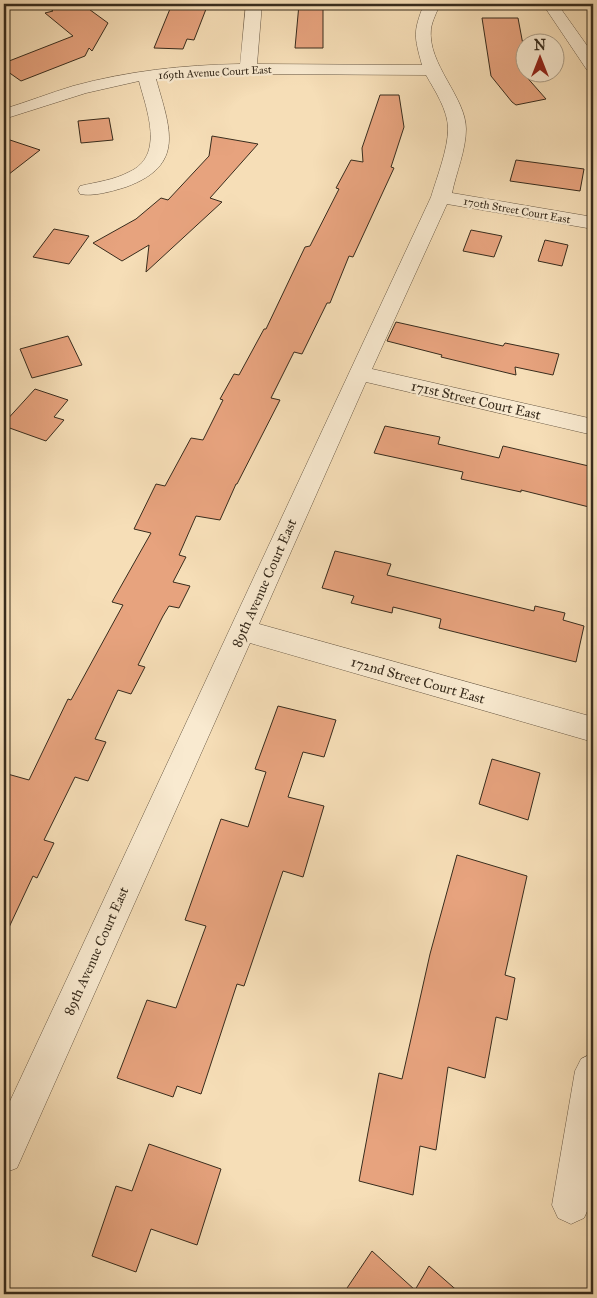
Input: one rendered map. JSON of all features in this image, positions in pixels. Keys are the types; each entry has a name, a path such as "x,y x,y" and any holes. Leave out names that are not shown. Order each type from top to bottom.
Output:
{"street":[{"path":"248,68 254,4"},
{"name":"89th Avenue Court East","path":"4,1155 358,373 441,196 457,128 449,101 432,70 423,39 423,28 432,4"},
{"path":"529,4 577,4"},
{"path":"551,5 593,66"},
{"name":"169th Avenue Court East","path":"4,114 86,87 183,71 248,68 352,71 432,70"},
{"path":"87,190 130,181 154,164 160,154 162,137 146,76"},
{"name":"170th Street Court East","path":"441,196 593,223"},
{"name":"171st Street Court East","path":"358,373 593,427"},
{"name":"172nd Street Court East","path":"242,630 593,730"},
{"path":"571,1205 593,1071"}],"building":[{"path":"44,4 82,4 108,23 92,51 89,48 85,56 21,81 4,69 4,63 73,36 45,13 53,11"},
{"path":"172,4 208,4 194,40 187,39 183,49 154,48"},
{"path":"299,4 323,4 323,48 295,48"},
{"path":"482,18 518,18 521,32 514,32 514,82 531,82 546,99 516,105 491,76"},
{"path":"380,95 399,95 404,127 391,167 394,168 353,257 349,256 330,303 327,303 302,354 294,352 271,398 280,400 236,484 220,520 196,516 179,555 186,557 173,582 190,586 179,608 169,606 163,616 138,665 145,667 131,694 118,690 95,739 106,742 88,781 75,777 44,840 54,843 37,878 33,876 4,938 4,773 29,780 68,699 71,700 123,605 112,602 151,533 134,529 156,484 165,486 191,438 203,440 223,400 220,399 234,374 239,375 264,329 266,329 305,247 310,246 339,189 336,188 351,160 363,162 362,148"},
{"path":"109,118 113,140 81,143 78,121"},
{"path":"212,136 258,144 210,198 222,202 146,272 149,245 122,261 93,243 136,219 161,198 168,200 209,156"},
{"path":"4,138 40,150 4,178"},
{"path":"516,160 584,169 580,191 510,181"},
{"path":"54,229 89,236 69,264 33,257"},
{"path":"471,230 502,236 494,257 463,251"},
{"path":"545,240 568,245 562,266 538,261"},
{"path":"396,322 503,346 505,343 559,354 553,375 515,367 516,375 441,357 442,355 387,341"},
{"path":"68,336 82,365 32,378 20,349"},
{"path":"35,389 68,400 54,417 64,420 46,441 4,426 4,423"},
{"path":"385,426 440,437 438,444 499,458 503,446 593,467 593,508 521,490 521,492 461,479 463,472 374,453"},
{"path":"335,551 391,564 387,575 534,611 535,606 565,613 563,620 584,626 576,662 439,628 441,619 393,607 392,613 351,603 354,596 322,588"},
{"path":"278,706 336,720 324,757 303,752 288,797 324,806 303,877 283,871 244,986 237,984 201,1094 177,1086 173,1097 117,1078 147,1000 176,1008 206,926 185,920 221,819 248,827 266,772 255,769"},
{"path":"492,759 540,773 528,820 479,804"},
{"path":"457,855 527,876 505,975 515,978 507,1020 496,1017 485,1078 448,1067 436,1150 420,1146 413,1195 359,1181 379,1073 402,1079 430,954"},
{"path":"149,1144 221,1169 197,1245 151,1229 136,1272 92,1256 116,1186 132,1191"},
{"path":"372,1251 415,1290 429,1266 461,1294 343,1294"}]}
